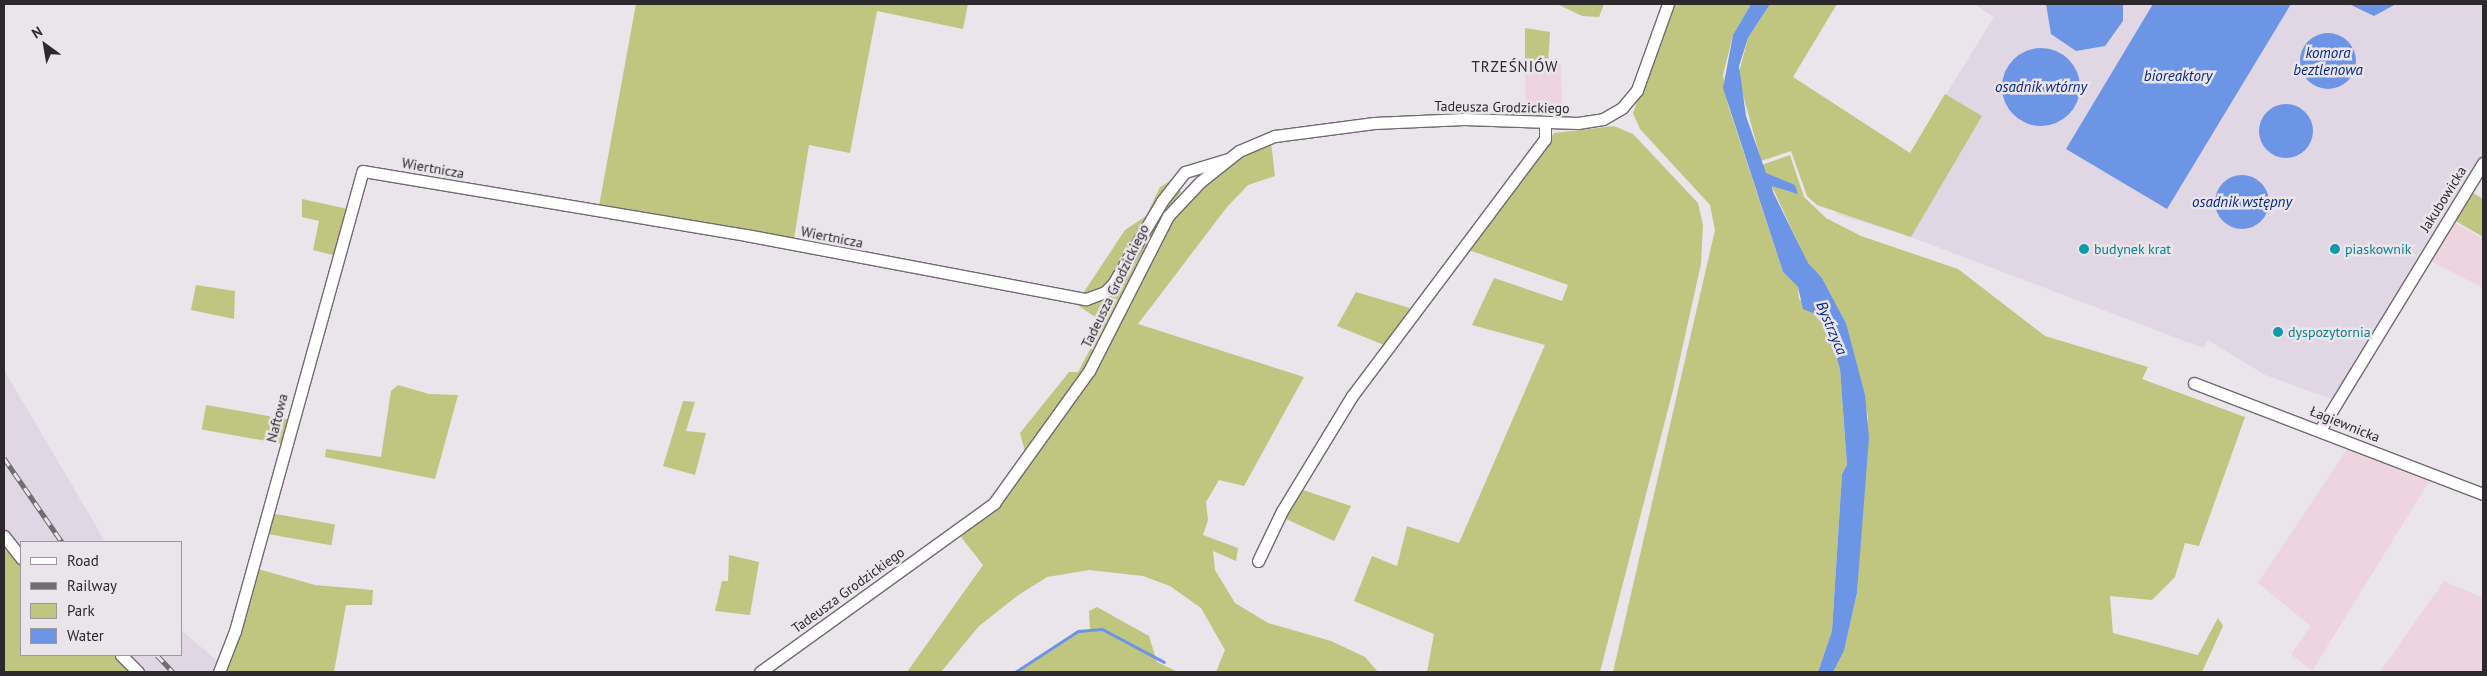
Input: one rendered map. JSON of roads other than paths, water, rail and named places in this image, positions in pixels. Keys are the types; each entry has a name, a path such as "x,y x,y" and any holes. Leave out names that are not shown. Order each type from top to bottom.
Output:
{"street":[{"name":"Tadeusza Grodzickiego","path":"760,672 994,503 1093,364 1164,222 1187,195 1228,159 1269,137 1354,126 1464,119 1545,123 1596,121 1627,104 1645,72 1668,4"},
{"path":"1258,561 1352,396 1544,140 1545,123"},
{"name":"Wiertnicza","path":"363,171 746,235 1086,299 1096,298 1113,284 1162,201 1185,172 1228,159"},
{"name":"Jakubowicka","path":"2320,430 2483,163"},
{"name":"Naftowa","path":"219,672 235,631 363,171"},
{"name":"Łagiewnicka","path":"2194,383 2483,494"},
{"path":"4,536 20,557"},
{"path":"122,656 138,672"}],"water":[{"name":"Bystrzyca","path":"1751,4 1770,4 1748,38 1739,66 1746,116 1766,173 1795,185 1798,194 1772,186 1773,192 1808,263 1822,278 1846,323 1865,395 1869,437 1857,593 1844,651 1833,672 1818,672 1832,631 1842,474 1847,465 1840,369 1828,329 1820,316 1803,309 1798,287 1783,272 1723,88 1733,35"},
{"name":"osadnik wtórny","path":"2046,4 2123,4 2123,21 2105,46 2076,51 2051,34"},
{"name":"bioreaktory","path":"2153,4 2291,4 2167,209 2066,149"},
{"name":"komora beztlenowa","path":"2349,4 2396,4 2374,16"},
{"name":"komora beztlenowa","path":"2322,33 2334,33 2348,41 2356,55 2354,72 2348,81 2334,89 2322,89 2312,84 2305,77 2300,67 2300,55 2305,45 2312,38"},
{"name":"osadnik wtórny","path":"2041,48 2056,51 2069,59 2077,72 2080,87 2077,102 2069,115 2056,123 2041,126 2026,123 2013,115 2005,102 2002,87 2005,72 2013,59 2026,51"},
{"name":"osadnik wstępny","path":"2286,104 2296,106 2305,112 2311,121 2313,131 2311,141 2305,150 2296,156 2286,158 2276,156 2267,150 2261,141 2259,131 2261,121 2267,112 2276,106"},
{"name":"osadnik wstępny","path":"2242,175 2252,177 2261,183 2267,192 2269,202 2267,212 2261,221 2252,227 2242,229 2232,227 2223,221 2217,212 2215,202 2217,192 2223,183 2232,177"}],"waterway":[{"path":"1015,672 1078,631 1102,629 1164,662"}],"railway":[{"path":"4,458 61,541"},
{"path":"158,656 173,672"}],"place":[{"name":"budynek krat","path":"2084,249"},
{"name":"piaskownik","path":"2335,249"},
{"name":"dyspozytornia","path":"2278,332"}],"district":[{"name":"TRZEŚNIÓW","path":"1515,67"}]}
